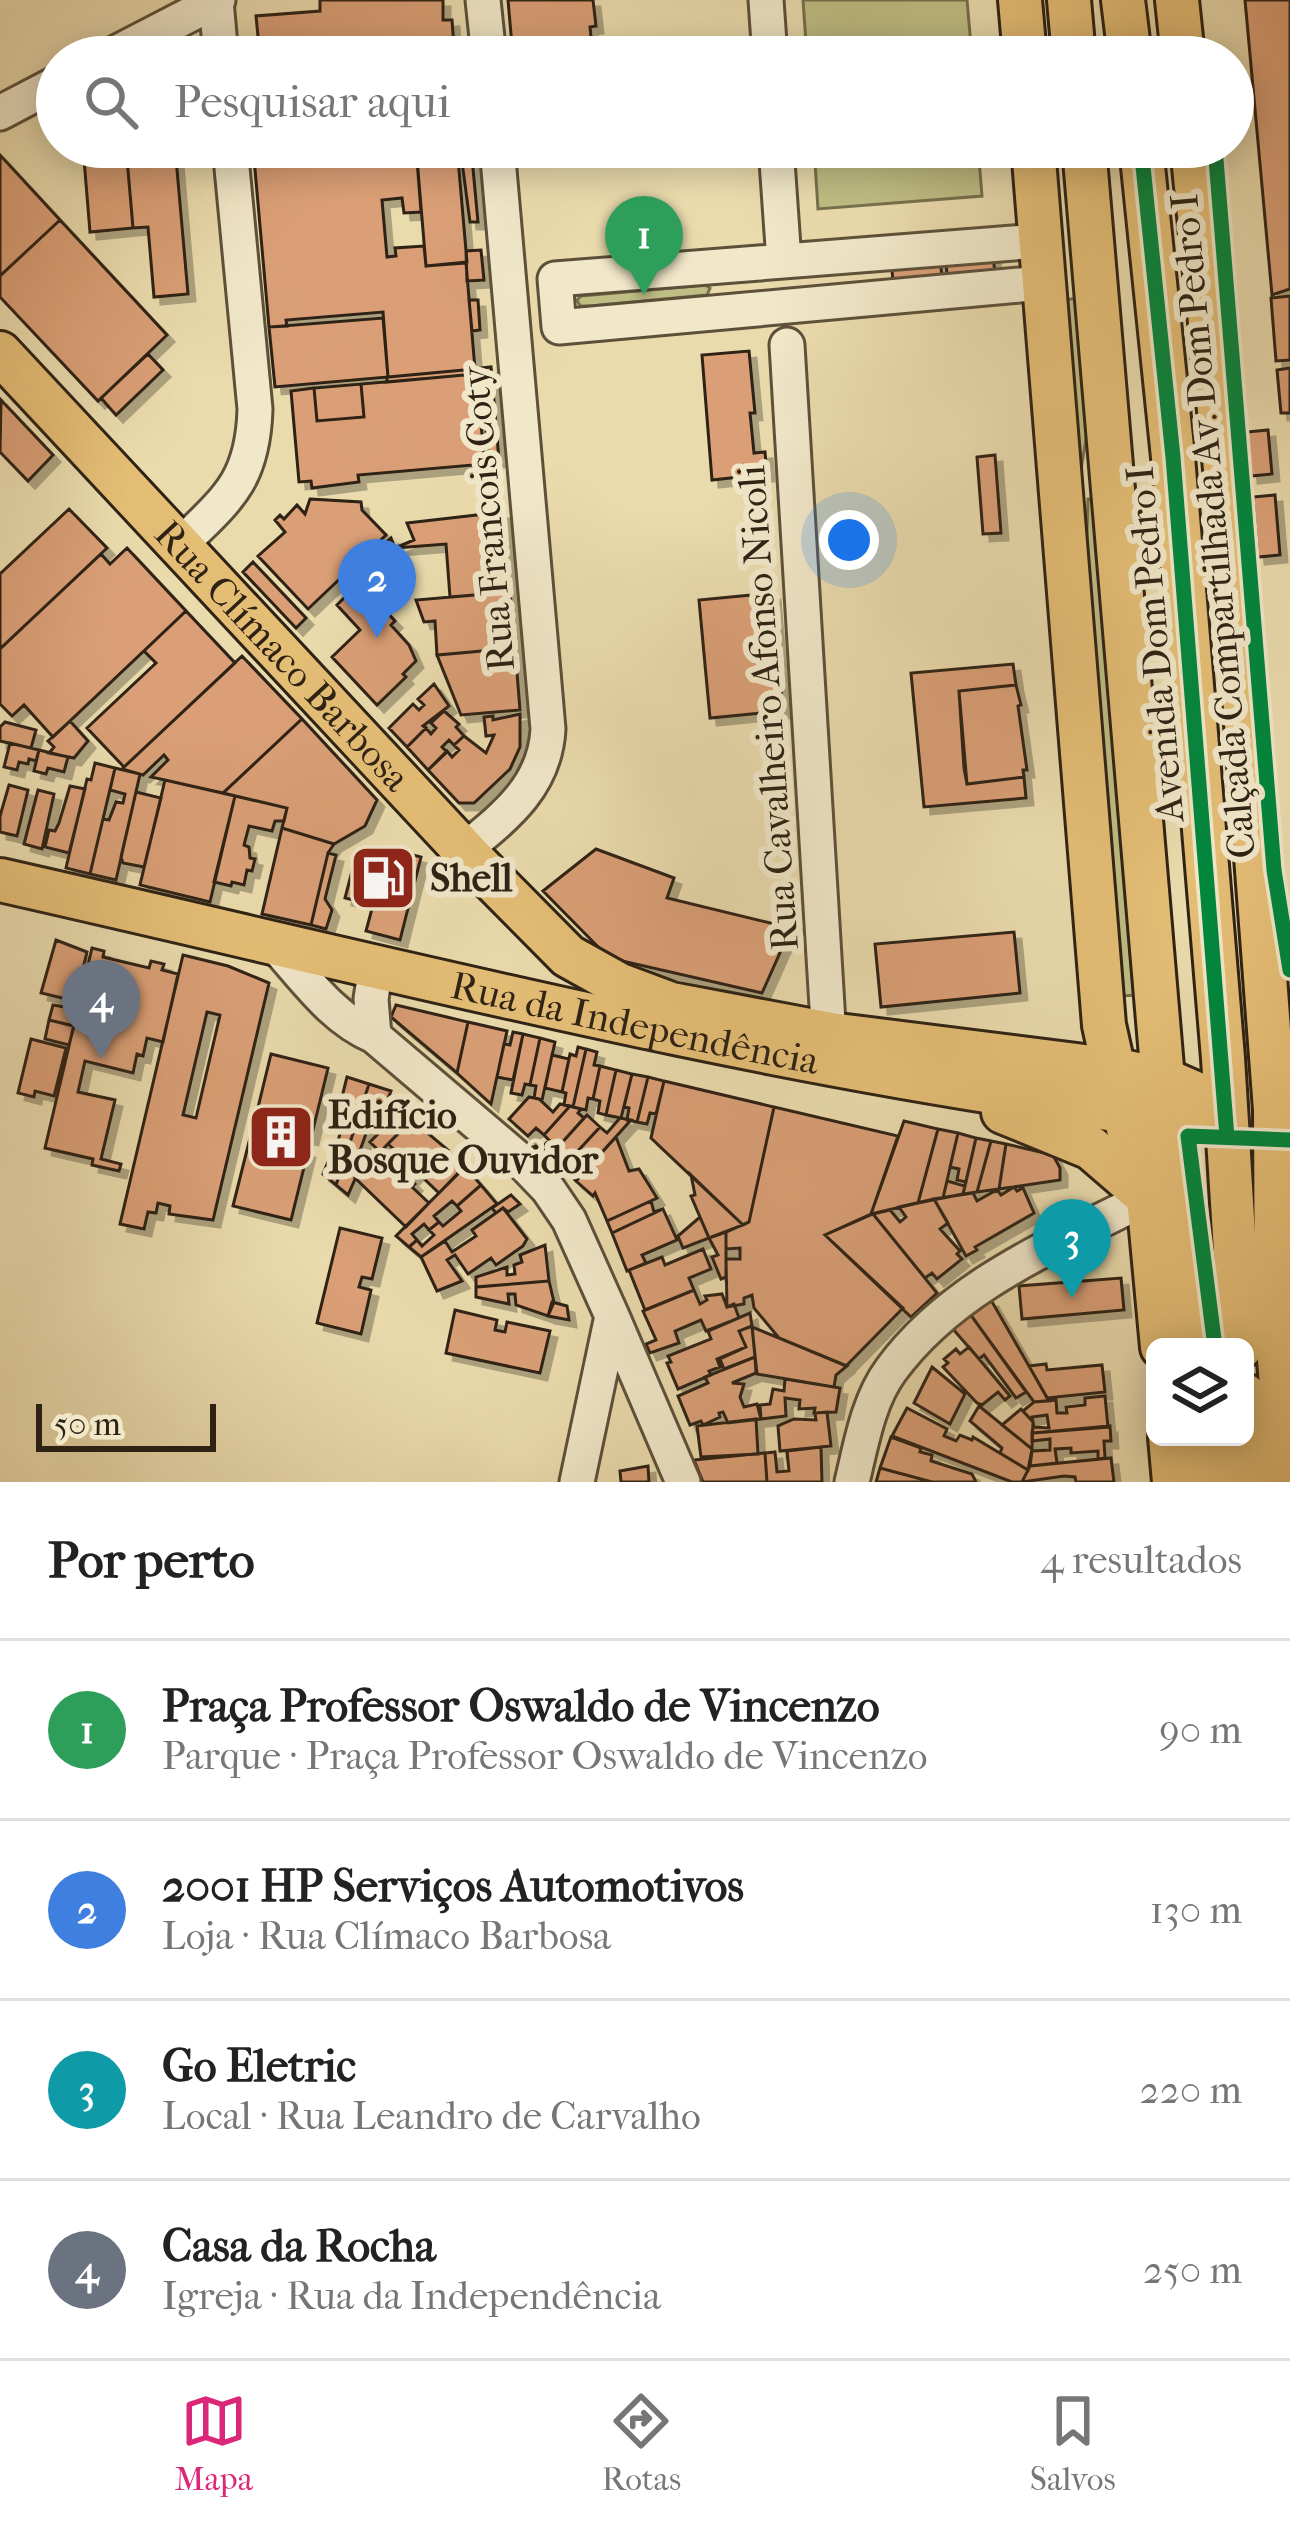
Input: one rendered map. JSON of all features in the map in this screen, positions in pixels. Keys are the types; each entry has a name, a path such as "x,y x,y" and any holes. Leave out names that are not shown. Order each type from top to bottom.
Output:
{"main road":[{"path":"1020,0 1023,36"},
{"path":"1069,0 1072,36"},
{"path":"1123,0 1127,36"},
{"path":"1177,0 1181,36"},
{"path":"1034,168 1104,1025 1148,1196 1161,1338"},
{"name":"Avenida Dom Pedro I","path":"1086,168 1165,1097 1187,1232 1197,1338"},
{"path":"1039,241 1091,235 1119,168"},
{"name":"Avenida Dom Pedro I","path":"1143,168 1173,457 1240,1338"},
{"path":"1194,168 1283,1109 1284,1201 1276,1324 1289,1482"},
{"path":"1042,283 1096,278 1128,297 1166,380"},
{"name":"Rua Clímaco Barbosa","path":"0,352 568,956"},
{"path":"1065,554 1093,458 1108,436"},
{"path":"1173,457 1232,537"},
{"name":"Rua da Independência","path":"0,880 519,1002 1119,1090"},
{"path":"519,1002 538,995 558,979 568,956"},
{"name":"Rua da Independência","path":"568,956 620,985 671,1004 930,1082 1119,1090"},
{"path":"930,1082 1091,1148 1187,1232"},
{"path":"1119,1090 1225,1106 1283,1109"},
{"path":"1171,1446 1174,1482"},
{"path":"1208,1446 1210,1482"},
{"path":"1249,1446 1252,1482"}],"street":[{"path":"148,36 217,0 220,36"},
{"path":"483,0 486,36"},
{"path":"766,0 769,36"},
{"path":"0,112 36,94"},
{"path":"181,544 218,509 244,474 254,446 255,409 232,168"},
{"name":"Rua Francois Coty","path":"464,850 532,788 547,754 498,168"},
{"path":"777,168 784,261"},
{"path":"1039,241 555,279 559,327 1042,283"},
{"path":"823,258 828,303"},
{"path":"726,265 730,312"},
{"name":"Rua Cavalheiro Afonso Nicoli","path":"787,345 830,1050"},
{"path":"272,942 329,1006 357,1029 374,1036 548,1189 569,1220 683,1482"},
{"path":"374,1036 371,999 376,966"},
{"path":"852,1482 873,1406 889,1372 948,1310 978,1286 1148,1196"},
{"path":"577,1482 611,1316"}],"shaded area":[{"path":"803,0 967,0 970,36 806,36"},
{"path":"815,168 980,168 982,196 818,209"},
{"path":"710,288 707,295 590,306 580,306 577,300 581,296"},
{"path":"1078,298 1087,433 1076,500 1064,300"},
{"path":"1088,499 1092,499 1099,561 1136,995 1122,996 1086,563"}],"building":[{"path":"320,0 443,0 443,20 452,20 453,36 258,36 256,16 320,11"},
{"path":"508,0 593,0 596,26 590,27 591,36 511,36"},
{"path":"1245,0 1290,0 1290,289 1272,295 1254,98 1254,36 1248,36"},
{"path":"0,155 60,220 0,276"},
{"path":"85,168 128,168 133,228 90,232"},
{"path":"128,168 177,168 188,294 154,297 148,227 133,228"},
{"path":"255,168 418,168 421,212 404,213 402,198 382,200 387,257 396,256 395,248 424,246 426,266 466,263 475,369 388,377 383,312 286,320 287,326 269,327"},
{"path":"418,168 459,168 467,262 426,266"},
{"path":"463,168 473,168 478,222 470,222"},
{"path":"60,220 167,335 98,401 0,297 0,276"},
{"path":"992,246 996,283 948,287 945,250"},
{"path":"481,250 484,280 467,281 466,251"},
{"path":"940,255 942,279 893,282 891,258"},
{"path":"1290,296 1290,360 1276,361 1271,298"},
{"path":"469,300 478,300 480,330 472,331"},
{"path":"383,318 388,377 275,387 269,327"},
{"path":"749,351 754,453 765,452 767,474 712,480 702,355"},
{"path":"148,354 163,370 116,415 101,398"},
{"path":"491,367 499,460 489,459 480,368"},
{"path":"1290,368 1290,413 1281,413 1277,370"},
{"path":"475,369 476,374 387,382 387,377"},
{"path":"476,374 485,464 358,475 359,482 312,488 311,481 299,482 291,391 314,388 317,421 364,417 361,384"},
{"path":"361,384 364,417 317,421 314,388"},
{"path":"1,400 53,455 28,481 0,452"},
{"path":"1268,430 1272,474 1251,476 1247,432"},
{"path":"995,455 1001,533 983,534 977,457"},
{"path":"1275,495 1280,555 1258,557 1253,497"},
{"path":"310,499 361,502 362,510 386,535 308,609 258,556 285,532 275,520 280,515 284,519 297,505 305,514"},
{"path":"69,509 107,548 0,649 0,574"},
{"path":"503,512 510,592 450,597 446,544 395,548 414,540 407,523"},
{"path":"391,538 401,564 381,575 367,560"},
{"path":"127,548 186,611 53,737 24,705 12,716 0,704 0,649 101,554 110,564"},
{"path":"253,562 306,618 296,628 243,572"},
{"path":"359,583 395,621 391,625 416,661 377,705 332,657 360,630 337,605"},
{"path":"510,592 515,648 437,655 435,621 424,622 416,600"},
{"path":"773,593 783,711 710,718 699,600"},
{"path":"186,611 235,663 124,767 87,728 156,663 144,651"},
{"path":"515,648 520,710 461,715 437,655"},
{"path":"242,656 302,719 223,793 151,777 168,760 164,755 143,775 122,769"},
{"path":"1013,664 1016,685 959,691 964,768 967,784 1024,777 1026,798 924,807 911,673"},
{"path":"434,684 449,706 423,726 426,728 407,747 389,728 413,704 419,710 424,705 418,699"},
{"path":"1016,685 1024,777 967,784 959,691"},
{"path":"444,711 464,736 454,745 449,740 442,747 447,752 428,770 407,747 426,728 431,734 436,728 431,723"},
{"path":"520,714 520,747 510,769 474,803 459,803 428,770 447,751 452,757 459,750 454,745 464,736 486,753 494,735 486,736 484,717 493,716 493,720"},
{"path":"302,719 377,800 365,826 334,844 282,828 287,808 223,793"},
{"path":"70,721 88,741 74,758 49,753 54,747 48,741"},
{"path":"5,722 36,730 31,748 0,741"},
{"path":"10,743 39,750 36,761 19,762 17,770 4,767"},
{"path":"39,750 68,757 64,772 34,771"},
{"path":"95,763 115,768 90,874 66,868"},
{"path":"115,768 140,774 116,880 90,874 103,819 109,820 116,802 123,803 125,794 110,790"},
{"path":"165,780 235,796 210,902 140,885"},
{"path":"9,785 28,790 17,836 0,832"},
{"path":"70,786 85,789 69,853 45,847 49,830 55,831 59,823"},
{"path":"38,790 54,794 42,849 24,844"},
{"path":"136,792 161,798 144,867 123,863 121,857"},
{"path":"235,796 287,808 284,821 275,821 272,831 249,826 244,845 255,859 252,871 247,870 244,885 232,882 231,886 214,882"},
{"path":"282,828 334,844 311,925 262,914"},
{"name":"Shell","path":"386,848 421,857 400,940 366,931 373,905 345,898 357,852 383,859"},
{"path":"596,849 674,878 667,898 791,928 762,993 609,958 543,891"},
{"path":"328,853 336,855 325,899 332,910 326,929 311,925"},
{"path":"1014,932 1020,993 881,1007 875,944"},
{"path":"56,940 87,952 75,1001 41,993"},
{"path":"92,948 104,951 103,957 149,968 151,961 164,964 162,970 178,974 163,1042 147,1038 133,1073 85,1061 78,1092 115,1100 101,1159 121,1164 119,1171 92,1165 93,1159 45,1148"},
{"path":"183,955 269,983 213,1220 169,1214 170,1206 158,1203 156,1213 148,1212 144,1229 120,1224","holes":["207,1012 220,1015 196,1118 183,1115"]},
{"path":"67,1002 79,1005 74,1026 49,1020 53,1005 65,1007"},
{"path":"396,1005 468,1022 457,1073 391,1017"},
{"path":"49,1020 74,1026 69,1045 45,1039"},
{"path":"468,1022 507,1031 491,1104 457,1073"},
{"path":"513,1032 523,1034 513,1080 497,1077 504,1044 510,1045"},
{"path":"523,1034 540,1038 530,1085 525,1084 522,1095 511,1093"},
{"path":"540,1038 555,1042 542,1100 534,1098 536,1086 530,1085"},
{"path":"31,1039 66,1048 54,1096 18,1093"},
{"path":"578,1047 586,1049 573,1107 564,1105 566,1093 562,1092 570,1054 576,1056"},
{"path":"586,1049 597,1052 594,1065 600,1066 586,1110 573,1107"},
{"name":"Edifício Bosque Ouvidor","path":"271,1054 328,1068 311,1138 304,1136 301,1149 308,1151 291,1220 233,1206 250,1138 257,1139 261,1125 254,1124"},
{"path":"552,1055 569,1059 562,1092 545,1088"},
{"path":"600,1066 616,1070 606,1115 598,1113 600,1101 593,1099"},
{"path":"616,1070 632,1074 621,1118 606,1115"},
{"path":"632,1074 648,1077 637,1122 627,1120 629,1108 624,1107"},
{"path":"347,1077 369,1084 347,1152 336,1148 343,1123 336,1121"},
{"path":"648,1077 664,1081 656,1114 650,1113 647,1124 637,1122"},
{"path":"664,1081 774,1107 749,1222 743,1225 651,1138"},
{"path":"369,1084 391,1091 374,1133 367,1131 358,1156 347,1152"},
{"path":"529,1097 539,1099 553,1112 560,1104 570,1106 544,1135 536,1128 528,1136 509,1119"},
{"path":"388,1099 401,1110 407,1103 418,1113 380,1152 370,1142 381,1131 377,1127"},
{"path":"570,1106 581,1109 578,1113 584,1118 550,1156 542,1148 549,1140 544,1135"},
{"path":"774,1107 898,1136 871,1214 825,1235 903,1308 846,1366 779,1338 754,1308 752,1295 744,1298 744,1304 727,1307 726,1259 740,1259 740,1248 726,1249 726,1232 749,1222"},
{"path":"587,1115 600,1127 563,1167 550,1156"},
{"path":"620,1118 631,1120 576,1181 563,1167 600,1127 607,1133"},
{"path":"412,1120 448,1150 445,1153 462,1169 439,1193 417,1172 410,1179 429,1203 406,1227 355,1178 378,1154 394,1169 405,1159 388,1144"},
{"path":"904,1121 938,1129 918,1203 871,1214"},
{"path":"938,1129 958,1133 943,1198 918,1203"},
{"path":"958,1133 976,1138 966,1182 957,1180 959,1169 950,1167"},
{"path":"616,1137 629,1171 639,1169 657,1198 607,1221 595,1193 593,1196 576,1181"},
{"path":"976,1138 991,1141 977,1192 963,1194"},
{"path":"991,1141 1006,1144 999,1189 977,1192"},
{"path":"1006,1144 1053,1155 1060,1180 999,1189"},
{"path":"333,1150 346,1155 336,1185 323,1174"},
{"path":"343,1164 359,1170 348,1195 336,1185"},
{"path":"465,1167 481,1185 457,1206 452,1201 434,1216 439,1222 429,1230 424,1224 412,1234 417,1240 409,1247 396,1236"},
{"path":"691,1175 743,1225 709,1238 691,1196 695,1195"},
{"path":"947,1181 965,1186 963,1194 943,1198"},
{"path":"481,1185 497,1204 421,1257 409,1247 417,1240 422,1246 434,1235 429,1230 439,1222 443,1226 461,1211 457,1206"},
{"path":"1014,1187 1017,1191 1023,1188 1034,1213 966,1256 934,1199 973,1193 977,1201"},
{"path":"511,1195 520,1204 496,1213 492,1208"},
{"path":"934,1199 948,1223 940,1229 962,1259 937,1279 932,1273 925,1278 873,1214 890,1210 900,1222 906,1217 899,1207"},
{"path":"651,1201 654,1212 663,1209 612,1233 607,1221"},
{"path":"503,1208 527,1239 523,1246 496,1265 491,1258 468,1274 455,1255 447,1260 462,1281 437,1291 421,1257 445,1241 452,1252"},
{"path":"663,1209 677,1240 642,1255 646,1263 627,1271 612,1233"},
{"path":"873,1214 937,1293 911,1317 825,1235"},
{"path":"700,1217 709,1238 683,1248 678,1236"},
{"path":"340,1228 382,1238 372,1279 362,1277 359,1287 371,1290 361,1334 317,1323"},
{"path":"726,1232 726,1277 721,1279 712,1257 718,1255 709,1238"},
{"path":"545,1245 549,1281 476,1287 476,1277 507,1267 507,1275 515,1274 514,1265 522,1262 520,1255"},
{"path":"703,1249 711,1269 689,1278 694,1290 645,1310 629,1270 662,1257 665,1265"},
{"path":"1121,1278 1124,1310 1022,1319 1019,1286"},
{"path":"549,1281 554,1302 548,1316 516,1305 515,1294 508,1294 509,1304 476,1297 476,1287"},
{"path":"694,1290 700,1304 707,1300 705,1296 722,1294 727,1307 734,1304 739,1318 706,1331 701,1320 675,1331 679,1343 650,1353 646,1344 656,1340 643,1311"},
{"path":"991,1300 1049,1401 1034,1402 970,1314"},
{"path":"552,1302 567,1306 569,1320 548,1316"},
{"path":"455,1310 497,1320 495,1330 505,1332 507,1322 550,1331 540,1373 446,1353"},
{"path":"750,1313 752,1326 739,1331 746,1347 717,1359 720,1367 709,1371 711,1375 678,1389 668,1356 711,1339 708,1331"},
{"path":"970,1314 1026,1392 1016,1398 984,1355 979,1359 952,1328"},
{"path":"752,1326 755,1357 724,1369 720,1359 746,1347 739,1331"},
{"path":"752,1327 847,1366 836,1375 834,1387 757,1374"},
{"path":"969,1347 1010,1396 1005,1400 998,1392 982,1405 977,1403 943,1367 948,1363 944,1359 956,1349 960,1354"},
{"path":"755,1357 756,1373 732,1383 744,1384 740,1397 744,1407 757,1404 761,1419 728,1423 723,1412 703,1425 701,1421 690,1425 678,1396 708,1383 705,1377"},
{"path":"1046,1364 1047,1370 1102,1365 1105,1392 1047,1398 1029,1366"},
{"path":"932,1367 965,1394 950,1424 914,1403"},
{"path":"785,1379 840,1388 836,1412 799,1409 800,1400 785,1398 786,1416 761,1419 760,1405 770,1404 773,1389 784,1391"},
{"path":"1105,1396 1108,1427 1032,1433 1033,1427 1049,1428 1047,1415 1032,1417 1033,1422 1023,1411 1034,1402 1056,1400 1057,1413 1067,1413 1066,1407 1085,1405 1085,1398"},
{"path":"979,1406 1032,1449 1028,1470 1000,1453 1002,1448 970,1421"},
{"path":"907,1408 947,1429 944,1436 956,1441 960,1435 973,1437 1028,1470 1022,1482 892,1436"},
{"path":"1021,1409 1033,1422 1032,1449 1002,1425"},
{"path":"827,1412 831,1446 780,1451 778,1426 794,1419 816,1420 815,1413"},
{"path":"756,1419 758,1454 701,1457 697,1426"},
{"path":"1110,1426 1111,1441 1104,1441 1105,1458 1098,1459 1098,1451 1055,1449 1057,1463 1030,1466 1032,1451 1050,1450 1050,1439 1032,1441 1032,1433"},
{"path":"891,1437 921,1448 920,1452 932,1455 931,1461 972,1474 976,1482 932,1482 880,1468"},
{"path":"821,1447 822,1482 767,1482 765,1453 775,1452 777,1472 789,1471 787,1451"},
{"path":"765,1453 767,1482 703,1482 694,1460"},
{"path":"1111,1458 1114,1482 1076,1482 1075,1477 1064,1476 1022,1482 1030,1466"},
{"path":"648,1466 649,1482 621,1482 620,1471"},
{"path":"880,1468 932,1482 876,1482"}],"cycle path":[{"name":"Calçada Compartilhada Av. Dom Pedro I","path":"1143,168 1173,457 1227,1137"},
{"name":"Calçada Compartilhada Av. Dom Pedro I","path":"1217,168 1274,870 1290,970"},
{"path":"1214,1338 1188,1136 1290,1140"}],"place":[{"name":"Praça Professor Oswaldo de Vincenzo","path":"644,295"},
{"name":"2001 HP Serviços Automotivos","path":"377,638"},
{"name":"Shell","path":"383,878"},
{"name":"Casa da Rocha","path":"101,1059"},
{"name":"Edifício Bosque Ouvidor","path":"281,1137"},
{"name":"Go Eletric","path":"1072,1298"}]}
